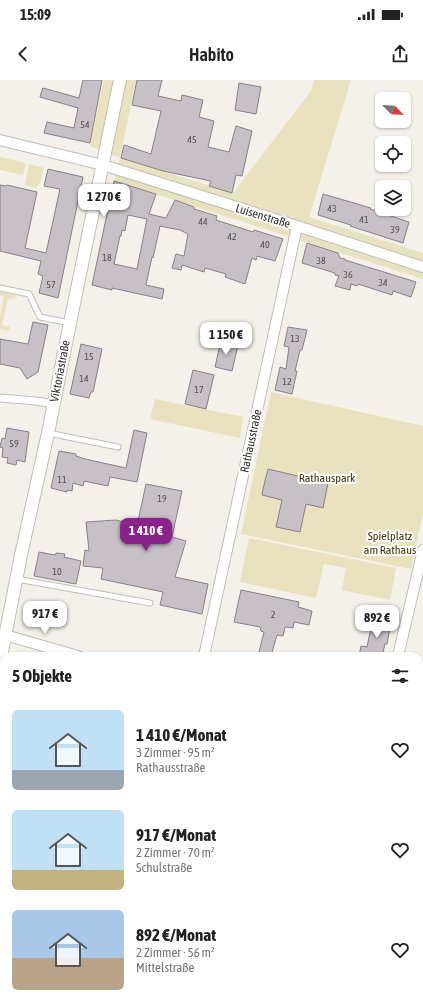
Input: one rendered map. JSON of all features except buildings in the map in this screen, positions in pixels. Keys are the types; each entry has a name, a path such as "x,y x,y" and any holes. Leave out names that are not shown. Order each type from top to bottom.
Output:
{"street":[{"name":"Viktoriastraße","path":"2,652 120,80"},
{"name":"Luisenstraße","path":"0,140 103,165 423,267"},
{"name":"Rathausstraße","path":"205,652 297,226"},
{"path":"0,398 54,404"},
{"path":"399,652 423,550"},
{"path":"5,635 64,652"}],"lane":[{"path":"0,288 29,294 40,317 70,323"},
{"path":"48,433 118,447"},
{"path":"17,579 150,603"}],"green space":[{"path":"104,80 136,80 120,158 90,146"},
{"path":"314,80 351,80 309,217 423,253 423,279 114,181 120,158 233,193 311,91"},
{"path":"0,157 26,163 23,175 0,170"},
{"path":"29,164 44,168 40,184 38,184 37,188 25,185"},
{"path":"0,292 16,295 15,298 8,299 2,325 10,327 9,331 0,329 0,317 4,295 0,296"},
{"name":"Rathauspark","path":"271,392 423,426 423,513 411,569 241,534"},
{"path":"155,399 243,417 240,438 150,419"},
{"path":"249,538 396,568 390,600 342,590 346,568 324,564 316,598 240,582"}],"park label":[{"name":"Spielplatz am Rathaus","path":"390,543"}]}
